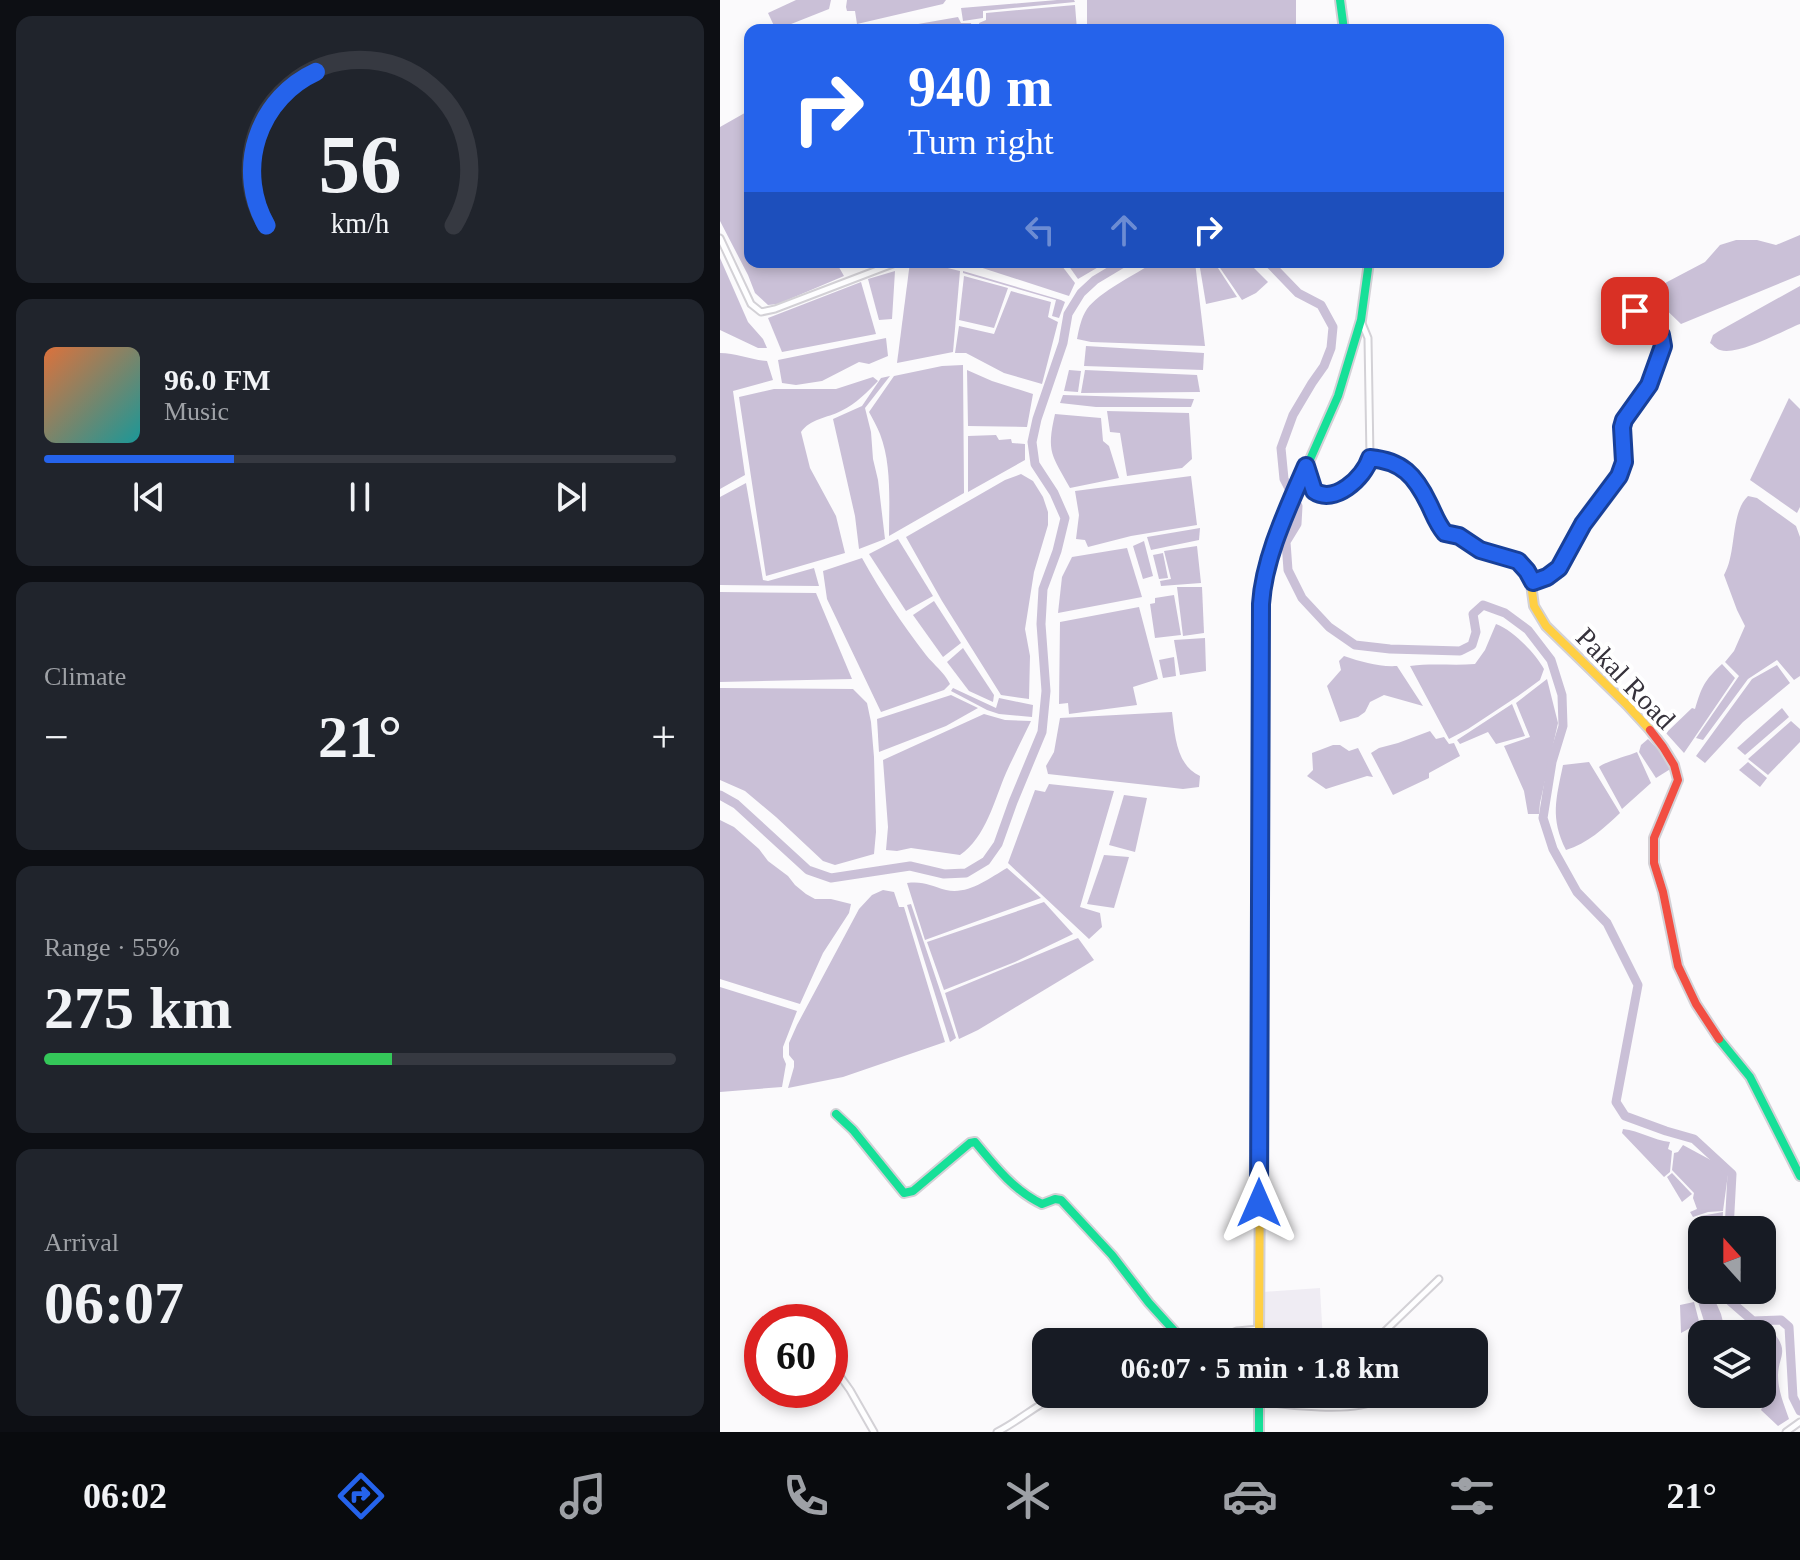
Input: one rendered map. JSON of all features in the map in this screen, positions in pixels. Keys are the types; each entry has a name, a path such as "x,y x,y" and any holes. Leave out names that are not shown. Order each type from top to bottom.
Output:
{"street":[{"path":"1340,0 1343,24"},
{"path":"720,238 751,304 761,312 882,268"},
{"path":"1259,1328 1262,592 1266,570 1286,514 1338,396 1361,320 1368,268"},
{"path":"1370,458 1394,462 1408,473 1420,487 1445,533 1459,536 1480,550 1518,561 1533,582 1547,577 1559,568 1583,524 1619,476 1624,462 1624,420 1649,385 1663,346 1661,335 1635,311 1622,287"},
{"path":"1306,466 1314,491 1320,495 1345,488 1365,472 1370,458 1368,338 1361,320"},
{"name":"Pakal Road","path":"1533,582 1533,604 1546,627 1638,716 1677,768 1678,780 1654,838 1653,850 1678,966 1696,1004 1754,1084 1800,1176"},
{"path":"836,1114 853,1130 904,1193 913,1191 975,1142 990,1163 1037,1203 1061,1200 1112,1255 1172,1328"},
{"path":"1388,1328 1439,1279"},
{"path":"848,1387 874,1432"},
{"path":"997,1432 1035,1408"},
{"path":"1259,1408 1259,1432"},
{"path":"1786,1432 1800,1422"}],"shaded area":[{"path":"796,0 831,0 829,9 791,24 773,24 768,13"},
{"path":"847,0 946,0 943,4 857,24 855,11 847,11"},
{"path":"1057,0 1075,2 983,11 983,18 963,21 961,8"},
{"path":"1087,0 1296,0 1296,24 1087,24"},
{"path":"1075,5 1077,24 979,24 986,20 986,13"},
{"path":"958,17 961,23 971,24 918,24"},
{"path":"744,113 744,267 720,221 720,127"},
{"path":"1800,235 1800,275 1681,324 1655,299 1657,289 1705,262 1720,245 1736,240 1757,240 1776,245"},
{"path":"720,258 748,322 767,348 758,348 720,330"},
{"path":"744,268 839,268 844,276 778,304 768,305 755,293"},
{"path":"909,268 960,271 953,352 897,363"},
{"path":"983,268 1064,268 1075,283 1069,296"},
{"path":"1070,268 1097,268 1078,279"},
{"path":"1144,268 1196,268 1205,346 1077,339 1087,309 1108,290"},
{"path":"1200,268 1218,268 1237,297 1206,304"},
{"path":"1220,268 1254,268 1268,282 1242,300"},
{"path":"895,271 892,319 879,320 868,279"},
{"path":"963,271 1061,300 1065,302 1059,318 1052,316 1056,300"},
{"path":"964,276 1008,288 994,328 959,320"},
{"path":"861,282 876,334 782,352 768,318"},
{"path":"1800,286 1800,324 1738,349 1720,350 1710,343 1719,331"},
{"path":"1011,291 1051,302 1048,317 1058,322 1042,384 1004,373 966,353 955,353 959,326 994,334"},
{"path":"886,338 888,356 869,364 859,362 822,381 796,385 782,383 778,360"},
{"path":"1086,346 1204,353 1203,370 1084,366"},
{"path":"720,353 767,361 773,380 733,391 745,475 720,489"},
{"path":"963,365 964,493 889,536 886,458 880,434 869,412 894,376"},
{"path":"967,370 1033,394 1027,427 968,426"},
{"path":"1069,370 1081,371 1078,392 1064,391"},
{"path":"1085,370 1197,375 1200,392 1081,393"},
{"path":"890,376 865,408 885,539 859,549 855,516 833,419 862,406 881,378"},
{"path":"873,377 878,381 857,401 814,421 801,432 810,468 836,516 845,553 766,576 739,397 774,389 836,389"},
{"path":"1063,395 1194,399 1191,407 1096,407 1060,403"},
{"path":"1789,398 1800,409 1800,507 1797,513 1750,480"},
{"path":"1107,411 1189,413 1192,459 1182,468 1127,476 1120,433 1110,432"},
{"path":"1055,414 1101,418 1103,441 1109,446 1119,478 1070,488 1052,453"},
{"path":"996,435 999,440 1011,439 1012,443 1025,444 1025,460 968,492 968,436"},
{"path":"1021,474 1033,481 1048,512 1048,525 1034,572 1025,629 1030,656 1029,699 1001,695 906,537 1005,480"},
{"path":"1191,476 1197,525 1088,547 1085,540 1076,539 1079,515 1075,491"},
{"path":"746,483 763,580 814,568 819,586 720,585 720,497"},
{"path":"1748,496 1757,498 1796,526 1800,537 1800,676 1794,680 1777,660 1748,679 1703,740 1696,738 1739,676 1725,662 1734,651 1745,626 1724,575 1731,556 1738,512"},
{"path":"1200,528 1199,540 1151,550 1147,537"},
{"path":"898,539 933,596 906,611 869,554"},
{"path":"1144,541 1153,576 1143,579 1133,546"},
{"path":"1197,546 1201,583 1161,586 1160,581 1171,579 1164,551"},
{"path":"1127,548 1142,597 1058,613 1062,577 1072,557"},
{"path":"1163,553 1168,578 1159,579 1153,555"},
{"path":"862,558 909,632 948,680 950,684 944,690 881,712 827,599 823,571"},
{"path":"1177,587 1202,587 1204,633 1183,636"},
{"path":"720,592 816,593 852,679 720,682"},
{"path":"1174,595 1181,635 1155,638 1150,604 1155,603 1155,598"},
{"path":"934,601 961,643 943,657 913,615"},
{"path":"1139,607 1158,679 1133,687 1137,705 1069,714 1068,703 1059,704 1060,622"},
{"path":"1496,624 1516,637 1535,656 1544,669 1540,680 1449,739 1410,666 1475,664"},
{"path":"1205,638 1206,671 1180,675 1174,640"},
{"path":"963,648 994,695 993,702 969,691 947,662"},
{"path":"1344,656 1377,665 1397,666 1423,706 1384,695 1370,702 1358,717 1340,722 1327,686 1341,670 1339,661"},
{"path":"1174,657 1176,676 1163,678 1159,660"},
{"path":"1722,664 1735,678 1684,753 1666,733 1692,708 1695,709 1704,684"},
{"path":"1777,665 1790,683 1743,722 1705,763 1696,756 1752,679"},
{"path":"1547,679 1558,723 1539,814 1528,814 1524,791 1504,746 1530,737 1516,703"},
{"path":"720,688 853,689 867,703 874,757 874,854 835,865 823,861 745,791 720,780"},
{"path":"953,688 996,708 999,698 1033,705 1032,717 987,710 951,691"},
{"path":"951,695 978,708 946,726 879,752 877,719"},
{"path":"1512,704 1525,736 1496,744 1488,732 1460,744 1457,740"},
{"path":"1782,708 1789,717 1745,755 1737,748"},
{"path":"1172,712 1181,757 1200,776 1199,787 1183,789 1048,774 1046,766 1054,752 1060,718"},
{"path":"984,714 1005,720 1031,721 976,839 960,855 911,848 886,850 888,827 883,760"},
{"path":"1791,721 1800,729 1800,742 1768,775 1748,759"},
{"path":"1430,731 1436,739 1444,737 1449,744 1454,743 1460,756 1429,773 1429,778 1393,795 1371,753"},
{"path":"1648,739 1672,768 1656,778 1639,752"},
{"path":"1340,745 1349,751 1358,748 1373,777 1367,776 1326,789 1307,776 1313,770 1312,753"},
{"path":"1637,752 1651,783 1622,809 1599,767"},
{"path":"1589,762 1620,813 1588,840 1566,850 1556,818 1563,765"},
{"path":"1748,762 1767,778 1760,787 1739,770"},
{"path":"1049,784 1114,791 1080,907 1100,913 1102,927 1089,939 1008,863 1035,790 1045,792"},
{"path":"1124,795 1147,798 1135,852 1109,845"},
{"path":"720,820 734,827 806,894 815,899 851,904 849,913 823,953 800,1004 720,979"},
{"path":"1104,855 1129,857 1114,908 1087,904"},
{"path":"1007,868 1041,898 925,940 907,883 962,890 978,885"},
{"path":"883,890 894,892 899,907 904,907 945,1042 843,1077 788,1088 794,1067 789,1055 789,1043 797,1025 859,909 872,895"},
{"path":"1044,902 1073,934 1015,962 944,990 927,942"},
{"path":"911,904 956,1038 950,1042 907,905"},
{"path":"1078,938 1094,960 959,1039 945,993"},
{"path":"720,987 797,1011 783,1047 786,1064 782,1087 720,1092"},
{"path":"1623,1129 1670,1142 1670,1172 1664,1177 1622,1133"},
{"path":"1683,1145 1720,1165 1728,1174 1723,1211 1692,1216 1690,1212 1697,1209 1694,1193 1672,1170 1674,1153"},
{"path":"1672,1173 1692,1194 1682,1202 1667,1177"},
{"path":"1723,1212 1723,1216 1701,1216"},
{"path":"1320,1288 1322,1328 1265,1328 1263,1292"},
{"path":"1695,1304 1699,1320 1688,1320 1688,1329 1681,1333 1680,1305"},
{"path":"1699,1304 1717,1304 1722,1320 1704,1320"},
{"path":"1776,1335 1782,1349 1778,1381 1789,1419 1778,1426 1761,1410 1776,1408"}],"waterway":[{"path":"720,795 736,804 808,870 831,878 910,866 944,874 966,873 986,861 998,844 1042,732 1046,691 1041,624 1043,589 1065,518 1054,493 1035,464 1032,442 1037,419 1063,343 1068,314 1081,293 1115,268"},
{"path":"1274,268 1298,293 1321,305 1333,327 1331,348 1324,366 1293,415 1281,448 1284,479 1298,506 1297,524 1286,542 1288,570 1302,598 1329,627 1355,645 1460,651 1472,645 1476,632 1473,614 1483,605 1505,613 1528,630 1551,660 1562,695 1563,726 1552,762 1543,818 1553,849 1577,892 1607,923 1638,985 1616,1102 1625,1116 1694,1139 1732,1174 1730,1216"},
{"path":"1733,1304 1753,1321 1781,1320 1789,1327 1793,1397 1800,1411"}],"traffic: fast":[{"path":"1340,0 1343,24"},
{"path":"1261,959 1262,592 1266,570 1286,514 1338,396 1361,320 1368,268"},
{"path":"1719,1039 1750,1077 1800,1176"},
{"path":"836,1114 853,1130 904,1193 913,1191 975,1142 1005,1177 1032,1199 1042,1204 1061,1200 1112,1255 1172,1328"},
{"path":"1259,1408 1259,1432"}],"traffic: slow":[{"path":"1370,458 1388,462 1411,476 1445,533 1458,536 1483,551 1514,560 1524,567 1530,577 1534,606 1546,626 1650,730"},
{"path":"1259,1328 1261,959"}],"traffic: jam":[{"path":"1650,730 1674,765 1678,780 1654,838 1654,863 1678,966 1696,1004 1719,1039"}],"route":[{"path":"1259,1203 1261,604 1269,560 1299,481 1306,466 1310,483 1317,494 1335,493 1365,472 1370,458 1394,462 1420,487 1445,533 1459,536 1480,550 1518,561 1533,582 1547,577 1559,568 1583,524 1619,476 1624,462 1624,420 1649,385 1663,346 1661,335 1635,311"}]}
